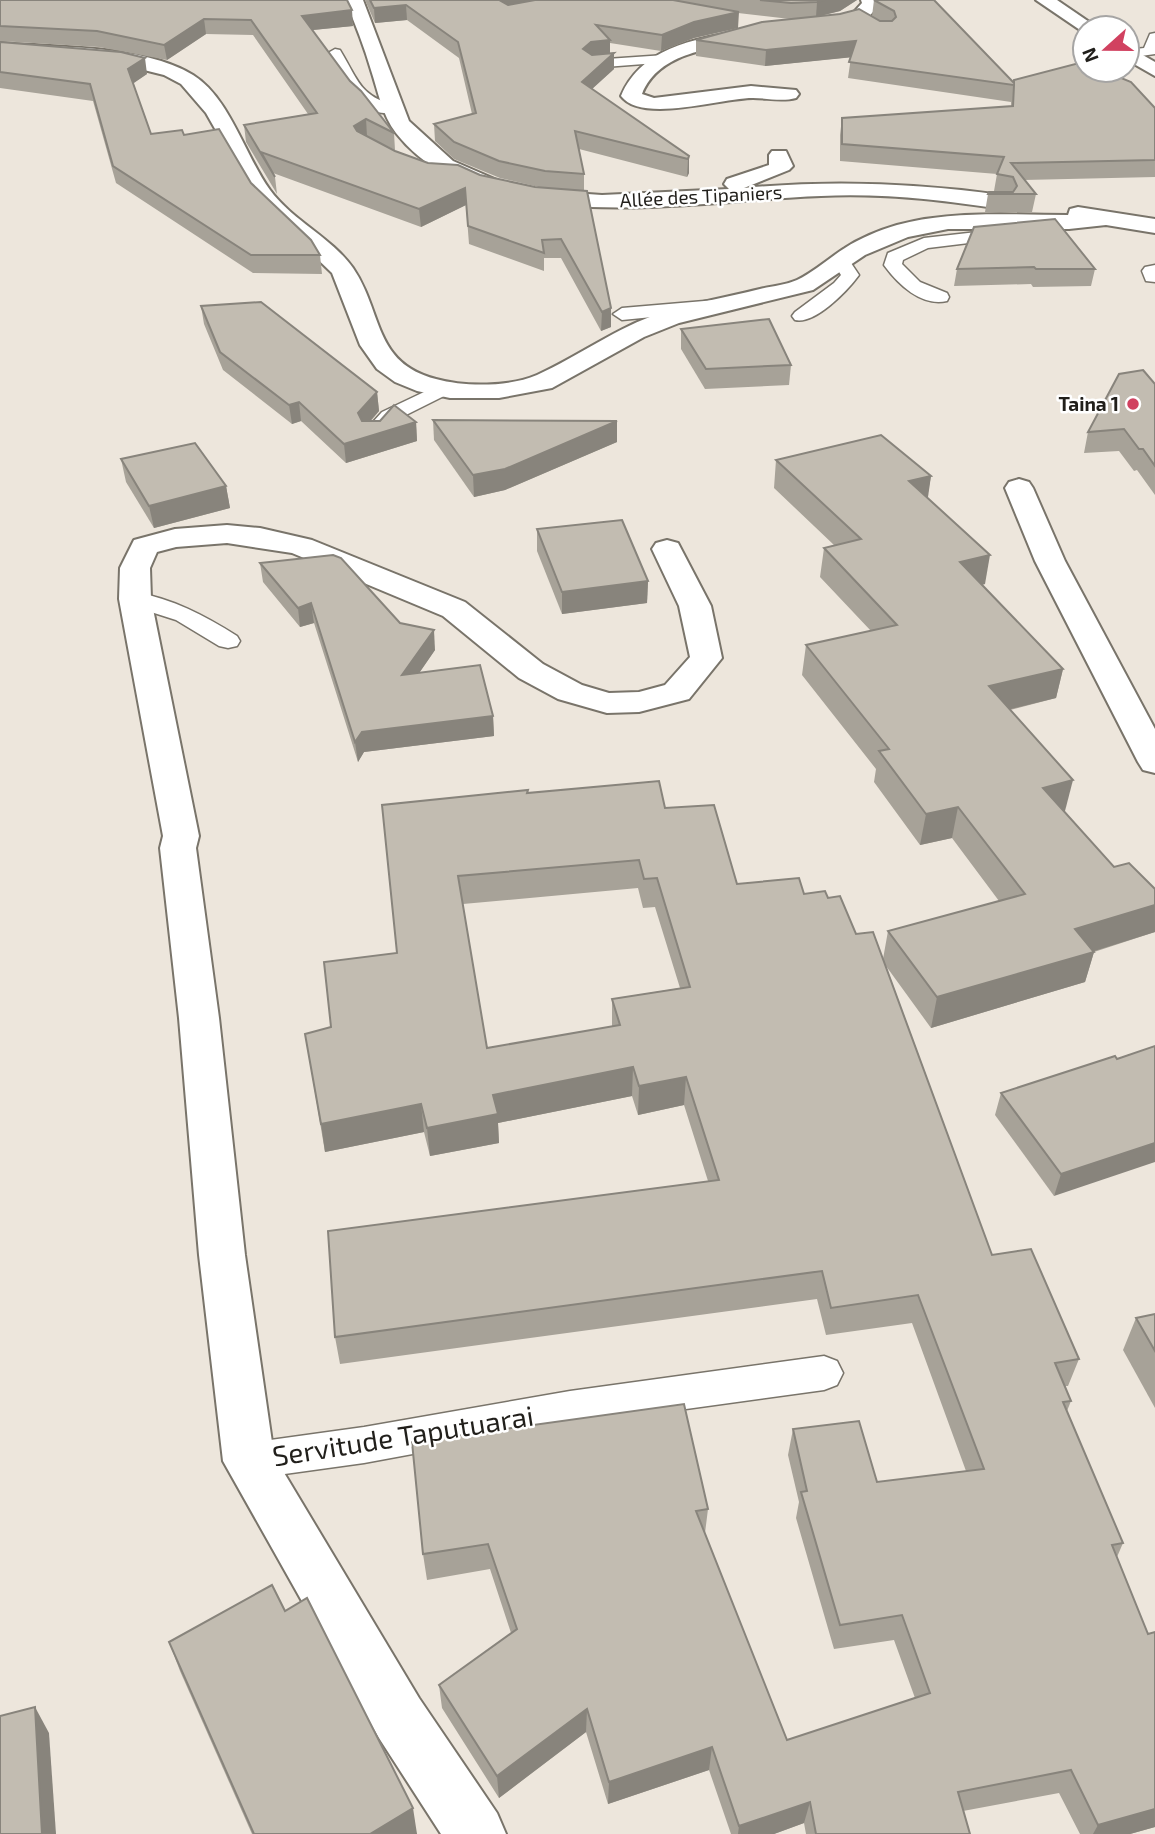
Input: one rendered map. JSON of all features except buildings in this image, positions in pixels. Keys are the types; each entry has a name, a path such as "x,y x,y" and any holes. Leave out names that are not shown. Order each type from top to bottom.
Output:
{"street":[{"name":"Allée des Tipaniers","path":"354,0 368,32 392,109 414,141 459,175 496,190 575,199 683,200 818,189 898,189 1018,204 1155,226"},
{"path":"797,27 836,23 859,16 871,4 870,0"},
{"path":"1045,0 1071,17"},
{"path":"732,18 764,28 703,43 665,59 636,83 631,96 641,102 654,104 751,92 789,94"},
{"path":"0,50 127,62 170,72 189,81 211,108 270,207 335,261 352,284 374,348 386,362 408,378 443,388 478,392 534,384 562,373 635,332 670,318 790,291 805,285 887,235 947,222 1069,222 1102,219"},
{"path":"747,194 735,184 741,179 776,170 782,166 779,155"},
{"path":"1019,488 1050,561 1155,762"},
{"path":"249,1461 222,1255 199,1018 178,848 181,836 135,599 135,568 145,547 175,538 227,534 303,546 454,609 531,671 570,692 607,703 639,702 677,692 706,658 695,606 667,549"},
{"name":"Servitude Taputuarai","path":"249,1461 400,1718 476,1834"}],"lane":[{"path":"859,16 876,26"},
{"path":"1141,52 1150,51 1155,37"},
{"path":"335,53 353,90 381,108 392,109"},
{"path":"592,65 665,59"},
{"path":"426,173 459,175"},
{"path":"940,297 928,296 916,289 893,265 894,257 924,243 1042,231 1102,219"},
{"path":"802,316 841,287 850,275 842,261"},
{"path":"622,314 720,305"},
{"path":"373,434 389,416 443,388"},
{"path":"135,599 161,603 192,617 228,641"},
{"name":"Servitude Taputuarai","path":"249,1461 351,1447 570,1408 824,1373"}],"place":[{"name":"Taina 1","path":"1133,404"}]}
